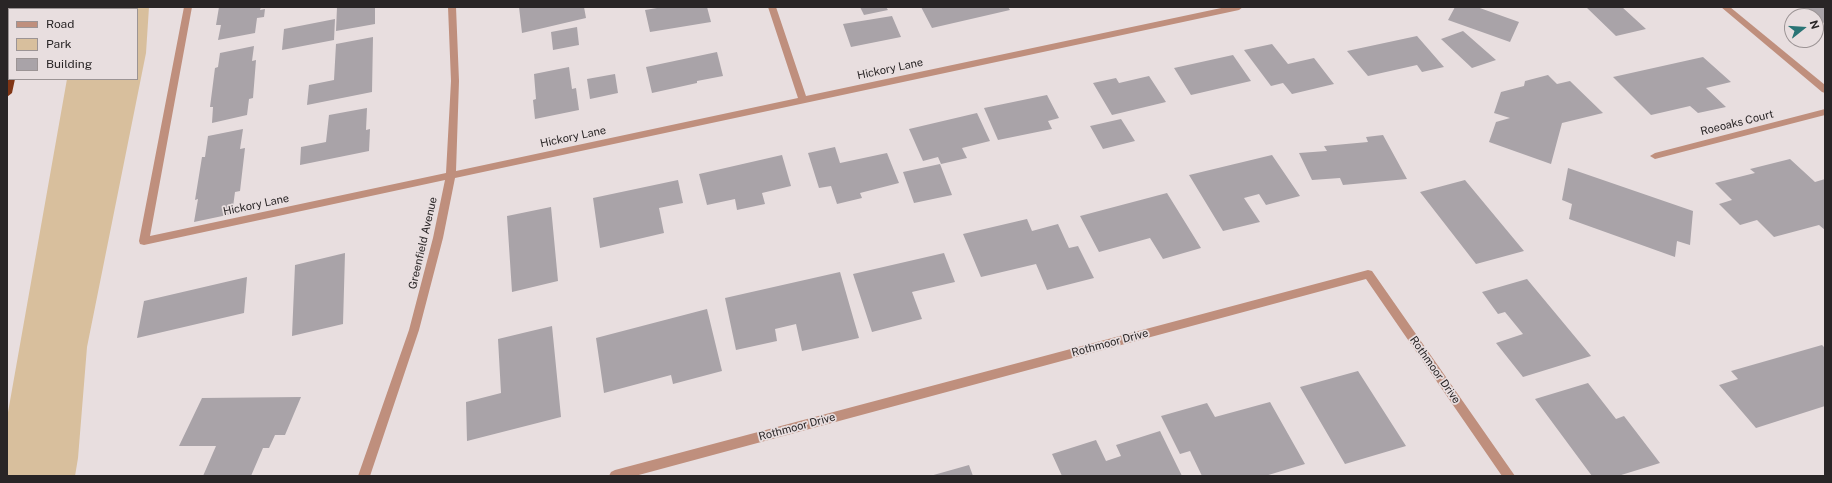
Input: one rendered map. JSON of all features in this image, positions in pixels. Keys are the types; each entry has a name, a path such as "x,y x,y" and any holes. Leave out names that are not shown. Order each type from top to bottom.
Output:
{"highway":[{"path":"7,93 10,80"}],"street":[{"name":"Hickory Lane","path":"188,7 144,241 1239,7"},
{"name":"Greenfield Avenue","path":"364,476 414,330 424,296 451,176 456,81 452,7"},
{"path":"772,7 802,100"},
{"path":"1725,7 1825,90"},
{"name":"Roeoaks Court","path":"1655,156 1825,112"},
{"name":"Rothmoor Drive","path":"615,476 1368,274 1508,476"}],"green space":[{"path":"149,7 146,53 87,347 78,458 75,476 7,476 7,418 67,80 138,80 138,8 80,8"}],"building":[{"path":"219,7 261,7 260,10 265,9 264,17 257,18 255,33 218,40 221,25 216,25"},
{"path":"337,7 375,7 375,24 336,31"},
{"path":"519,7 584,7 586,18 522,33"},
{"path":"663,7 707,7 711,22 650,32 645,10"},
{"path":"860,7 886,7 888,10 864,15"},
{"path":"921,7 1008,7 1010,10 932,28"},
{"path":"1455,7 1477,7 1519,22 1510,42 1448,20"},
{"path":"1586,7 1622,7 1646,29 1616,36"},
{"path":"1801,7 1825,7 1825,23 1824,8"},
{"path":"892,16 901,37 851,47 843,24"},
{"path":"335,19 334,40 282,50 284,29"},
{"path":"577,27 579,45 553,50 551,32"},
{"path":"1463,31 1496,60 1472,68 1441,39"},
{"path":"1417,36 1444,67 1422,72 1417,65 1368,76 1347,51"},
{"path":"373,37 372,92 307,105 309,85 334,80 336,44"},
{"path":"1272,44 1288,64 1314,58 1334,84 1292,94 1283,83 1271,86 1244,50"},
{"path":"254,46 252,61 256,60 253,98 249,99 247,115 212,123 213,107 210,107 215,68 218,67 220,53"},
{"path":"717,52 723,76 652,93 646,67"},
{"path":"1233,55 1251,81 1191,95 1174,68"},
{"path":"1703,57 1731,82 1706,88 1726,107 1698,113 1690,106 1651,115 1613,77"},
{"path":"569,67 572,89 576,88 579,110 535,119 533,100 536,99 534,74"},
{"path":"615,74 618,93 590,99 587,79"},
{"path":"1548,75 1557,84 1570,81 1603,113 1562,123 1551,164 1489,142 1496,122 1510,118 1494,113 1501,92 1524,86 1525,81"},
{"path":"1149,76 1166,102 1112,115 1093,83 1116,78 1119,83"},
{"path":"1047,95 1059,118 1048,121 1052,129 998,140 984,108"},
{"path":"367,108 366,130 370,129 369,151 300,165 301,147 326,142 329,115"},
{"path":"977,113 990,141 962,148 967,158 941,164 938,157 923,161 909,129"},
{"path":"1121,119 1135,141 1103,149 1090,126"},
{"path":"243,129 240,149 245,148 240,191 235,192 232,214 194,222 198,199 195,200 202,157 205,157 208,136"},
{"path":"1383,135 1407,179 1343,185 1340,178 1312,180 1299,153 1327,151 1324,146 1368,142 1366,137"},
{"path":"835,147 840,163 887,153 899,183 860,193 862,198 837,204 831,186 819,188 808,153"},
{"path":"782,155 791,186 762,193 765,204 737,210 735,199 707,205 699,174"},
{"path":"1272,155 1300,196 1266,205 1259,194 1244,198 1260,222 1223,231 1189,175"},
{"path":"1790,159 1815,182 1825,179 1825,230 1819,225 1774,237 1757,220 1740,225 1719,204 1732,200 1715,183 1755,173 1750,169"},
{"path":"940,164 952,195 914,203 903,172"},
{"path":"1568,168 1693,211 1690,245 1677,241 1675,257 1569,219 1572,204 1562,200"},
{"path":"678,180 683,203 659,208 664,233 600,248 593,198"},
{"path":"1465,180 1524,251 1476,264 1420,192"},
{"path":"1167,193 1201,248 1163,259 1150,238 1099,252 1080,216"},
{"path":"551,207 558,281 512,292 507,216"},
{"path":"1027,219 1032,231 1058,224 1069,248 1078,246 1094,278 1047,290 1036,264 981,277 963,234"},
{"path":"345,253 343,324 292,336 295,265"},
{"path":"944,253 955,282 912,292 922,319 872,332 853,274"},
{"path":"840,272 859,338 802,351 796,324 775,329 777,341 736,350 725,298"},
{"path":"247,277 244,313 137,338 144,301"},
{"path":"1527,279 1591,356 1523,377 1496,343 1523,334 1505,312 1498,314 1482,292"},
{"path":"707,309 722,371 673,384 671,375 604,393 596,338"},
{"path":"552,326 561,417 467,441 466,402 501,393 498,339"},
{"path":"1822,345 1825,348 1825,406 1756,428 1719,385 1738,379 1731,371"},
{"path":"1358,371 1406,446 1345,464 1300,387"},
{"path":"1588,383 1616,419 1624,416 1660,463 1618,476 1592,476 1535,399"},
{"path":"301,397 285,435 275,435 269,448 263,448 251,476 203,476 216,446 179,446 202,398"},
{"path":"1270,402 1305,464 1265,476 1202,476 1190,451 1180,454 1161,416 1207,403 1215,417"},
{"path":"1160,431 1182,476 1062,476 1052,454 1096,440 1106,461 1121,456 1116,445"},
{"path":"969,465 973,476 930,476"}]}
